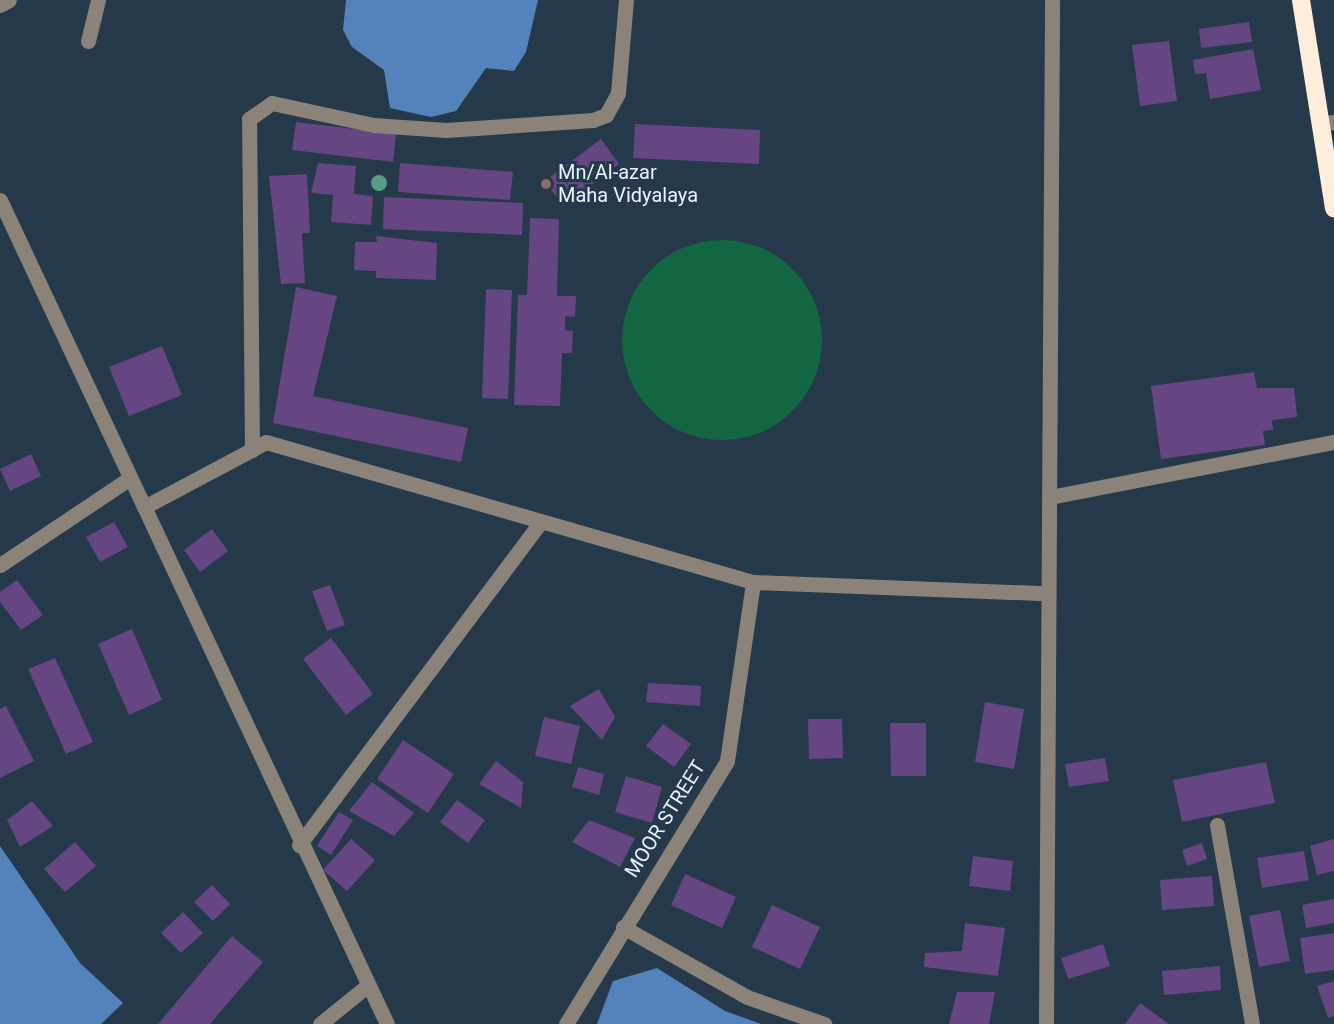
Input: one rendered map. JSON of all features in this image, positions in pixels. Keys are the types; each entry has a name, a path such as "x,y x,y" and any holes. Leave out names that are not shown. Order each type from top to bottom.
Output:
{"highway":[{"path":"1302,0 1327,122 1334,208"}],"street":[{"path":"0,5 9,0"},
{"path":"88,41 98,0"},
{"path":"252,450 249,119 272,103 374,125 446,130 593,120 606,115 618,93 626,0"},
{"path":"1047,1024 1045,593 1050,496 1052,0"},
{"path":"0,200 299,845 387,1024"},
{"path":"144,507 266,442 753,582 1045,593"},
{"path":"1050,496 1334,442"},
{"path":"0,565 130,478"},
{"path":"299,845 541,522"},
{"name":"MOOR STREET","path":"566,1024 623,927 727,761 753,582"},
{"path":"1217,825 1252,1024"},
{"path":"623,927 747,997 825,1024"},
{"path":"320,1024 367,986"}],"green space":[{"path":"722,240 751,244 778,257 793,269 805,284 818,311 822,340 818,369 805,396 793,411 778,423 751,436 722,440 693,436 666,423 651,411 639,396 626,369 622,340 626,311 639,284 651,269 666,257 693,244"}],"water":[{"path":"346,0 538,0 526,52 514,71 486,68 456,111 431,117 390,108 384,70 352,47 343,30"},
{"path":"0,846 80,963 123,1003 101,1024 0,1024"},
{"path":"657,968 725,1011 761,1024 597,1024 613,981"}],"building":[{"path":"1249,22 1252,42 1201,48 1199,29"},
{"path":"1169,41 1177,101 1140,106 1132,45"},
{"path":"1253,49 1261,90 1210,99 1206,73 1195,74 1193,60"},
{"path":"296,122 396,134 393,162 292,150"},
{"path":"635,124 760,130 759,164 633,158"},
{"path":"601,139 619,164 563,206 545,181"},
{"path":"318,163 356,166 354,194 373,196 371,225 331,222 333,195 311,193"},
{"path":"400,163 513,172 510,200 398,192"},
{"path":"307,174 310,233 302,233 305,283 281,284 269,176"},
{"path":"384,197 523,203 522,235 383,229"},
{"path":"530,218 559,219 557,296 576,296 575,317 565,316 565,330 573,331 572,353 562,353 560,406 514,405 518,295 527,295"},
{"path":"376,236 437,243 436,280 376,278 376,271 354,270 355,242 377,242"},
{"path":"296,287 337,296 313,396 468,428 461,462 273,423"},
{"path":"486,289 512,290 508,399 482,398"},
{"path":"162,346 182,395 129,416 109,367"},
{"path":"1254,372 1257,388 1294,388 1297,417 1272,420 1273,430 1263,431 1265,445 1161,459 1151,386"},
{"path":"31,454 41,476 10,491 0,469"},
{"path":"114,522 128,547 100,562 86,537"},
{"path":"212,529 228,551 200,572 184,550"},
{"path":"17,580 43,615 21,630 0,602 0,592"},
{"path":"330,585 345,625 327,631 312,591"},
{"path":"132,629 162,700 129,715 98,644"},
{"path":"331,638 373,694 346,715 303,659"},
{"path":"55,658 93,742 66,754 28,669"},
{"path":"648,683 701,686 700,706 646,702"},
{"path":"599,689 615,717 602,740 570,706"},
{"path":"985,702 1024,709 1014,769 975,762"},
{"path":"6,706 34,761 0,778 0,709"},
{"path":"544,717 580,726 571,764 535,756"},
{"path":"808,719 842,719 843,758 809,759"},
{"path":"890,723 926,723 926,776 891,776"},
{"path":"663,724 691,744 674,767 646,746"},
{"path":"403,740 454,774 428,813 377,779"},
{"path":"1105,758 1109,781 1069,787 1065,764"},
{"path":"496,761 523,782 521,808 479,784"},
{"path":"1266,762 1275,803 1182,822 1173,780"},
{"path":"578,767 604,774 599,795 572,787"},
{"path":"626,776 662,787 652,823 615,812"},
{"path":"372,782 414,813 394,836 349,811"},
{"path":"457,800 485,820 468,843 440,822"},
{"path":"32,801 53,826 20,847 7,820"},
{"path":"339,812 353,820 331,855 317,846"},
{"path":"589,820 635,838 620,867 572,842"},
{"path":"351,839 375,860 347,891 323,870"},
{"path":"1334,839 1334,871 1317,875 1310,846"},
{"path":"75,842 96,866 65,892 44,869"},
{"path":"1202,843 1207,859 1187,866 1182,850"},
{"path":"1304,851 1309,880 1262,888 1257,858"},
{"path":"973,856 1013,861 1010,891 969,886"},
{"path":"685,874 736,897 722,928 671,905"},
{"path":"1212,876 1214,906 1162,910 1160,880"},
{"path":"212,885 230,904 213,921 194,902"},
{"path":"1334,899 1334,923 1306,928 1302,905"},
{"path":"772,905 820,927 800,969 752,947"},
{"path":"1280,910 1290,961 1259,967 1249,916"},
{"path":"183,912 203,933 181,953 161,933"},
{"path":"965,923 1005,928 998,976 924,967 925,953 962,951"},
{"path":"1334,933 1334,970 1305,974 1300,938"},
{"path":"232,936 263,962 210,1024 158,1024"},
{"path":"1103,944 1110,966 1068,979 1061,958"},
{"path":"1220,966 1221,990 1164,995 1162,971"},
{"path":"1334,981 1334,1016 1328,1018 1317,986"},
{"path":"957,992 995,992 989,1024 949,1024"},
{"path":"1140,1003 1169,1024 1125,1024"}],"place":[{"name":"Mn/Al-azar Maha Vidyalaya","path":"546,184"}]}
